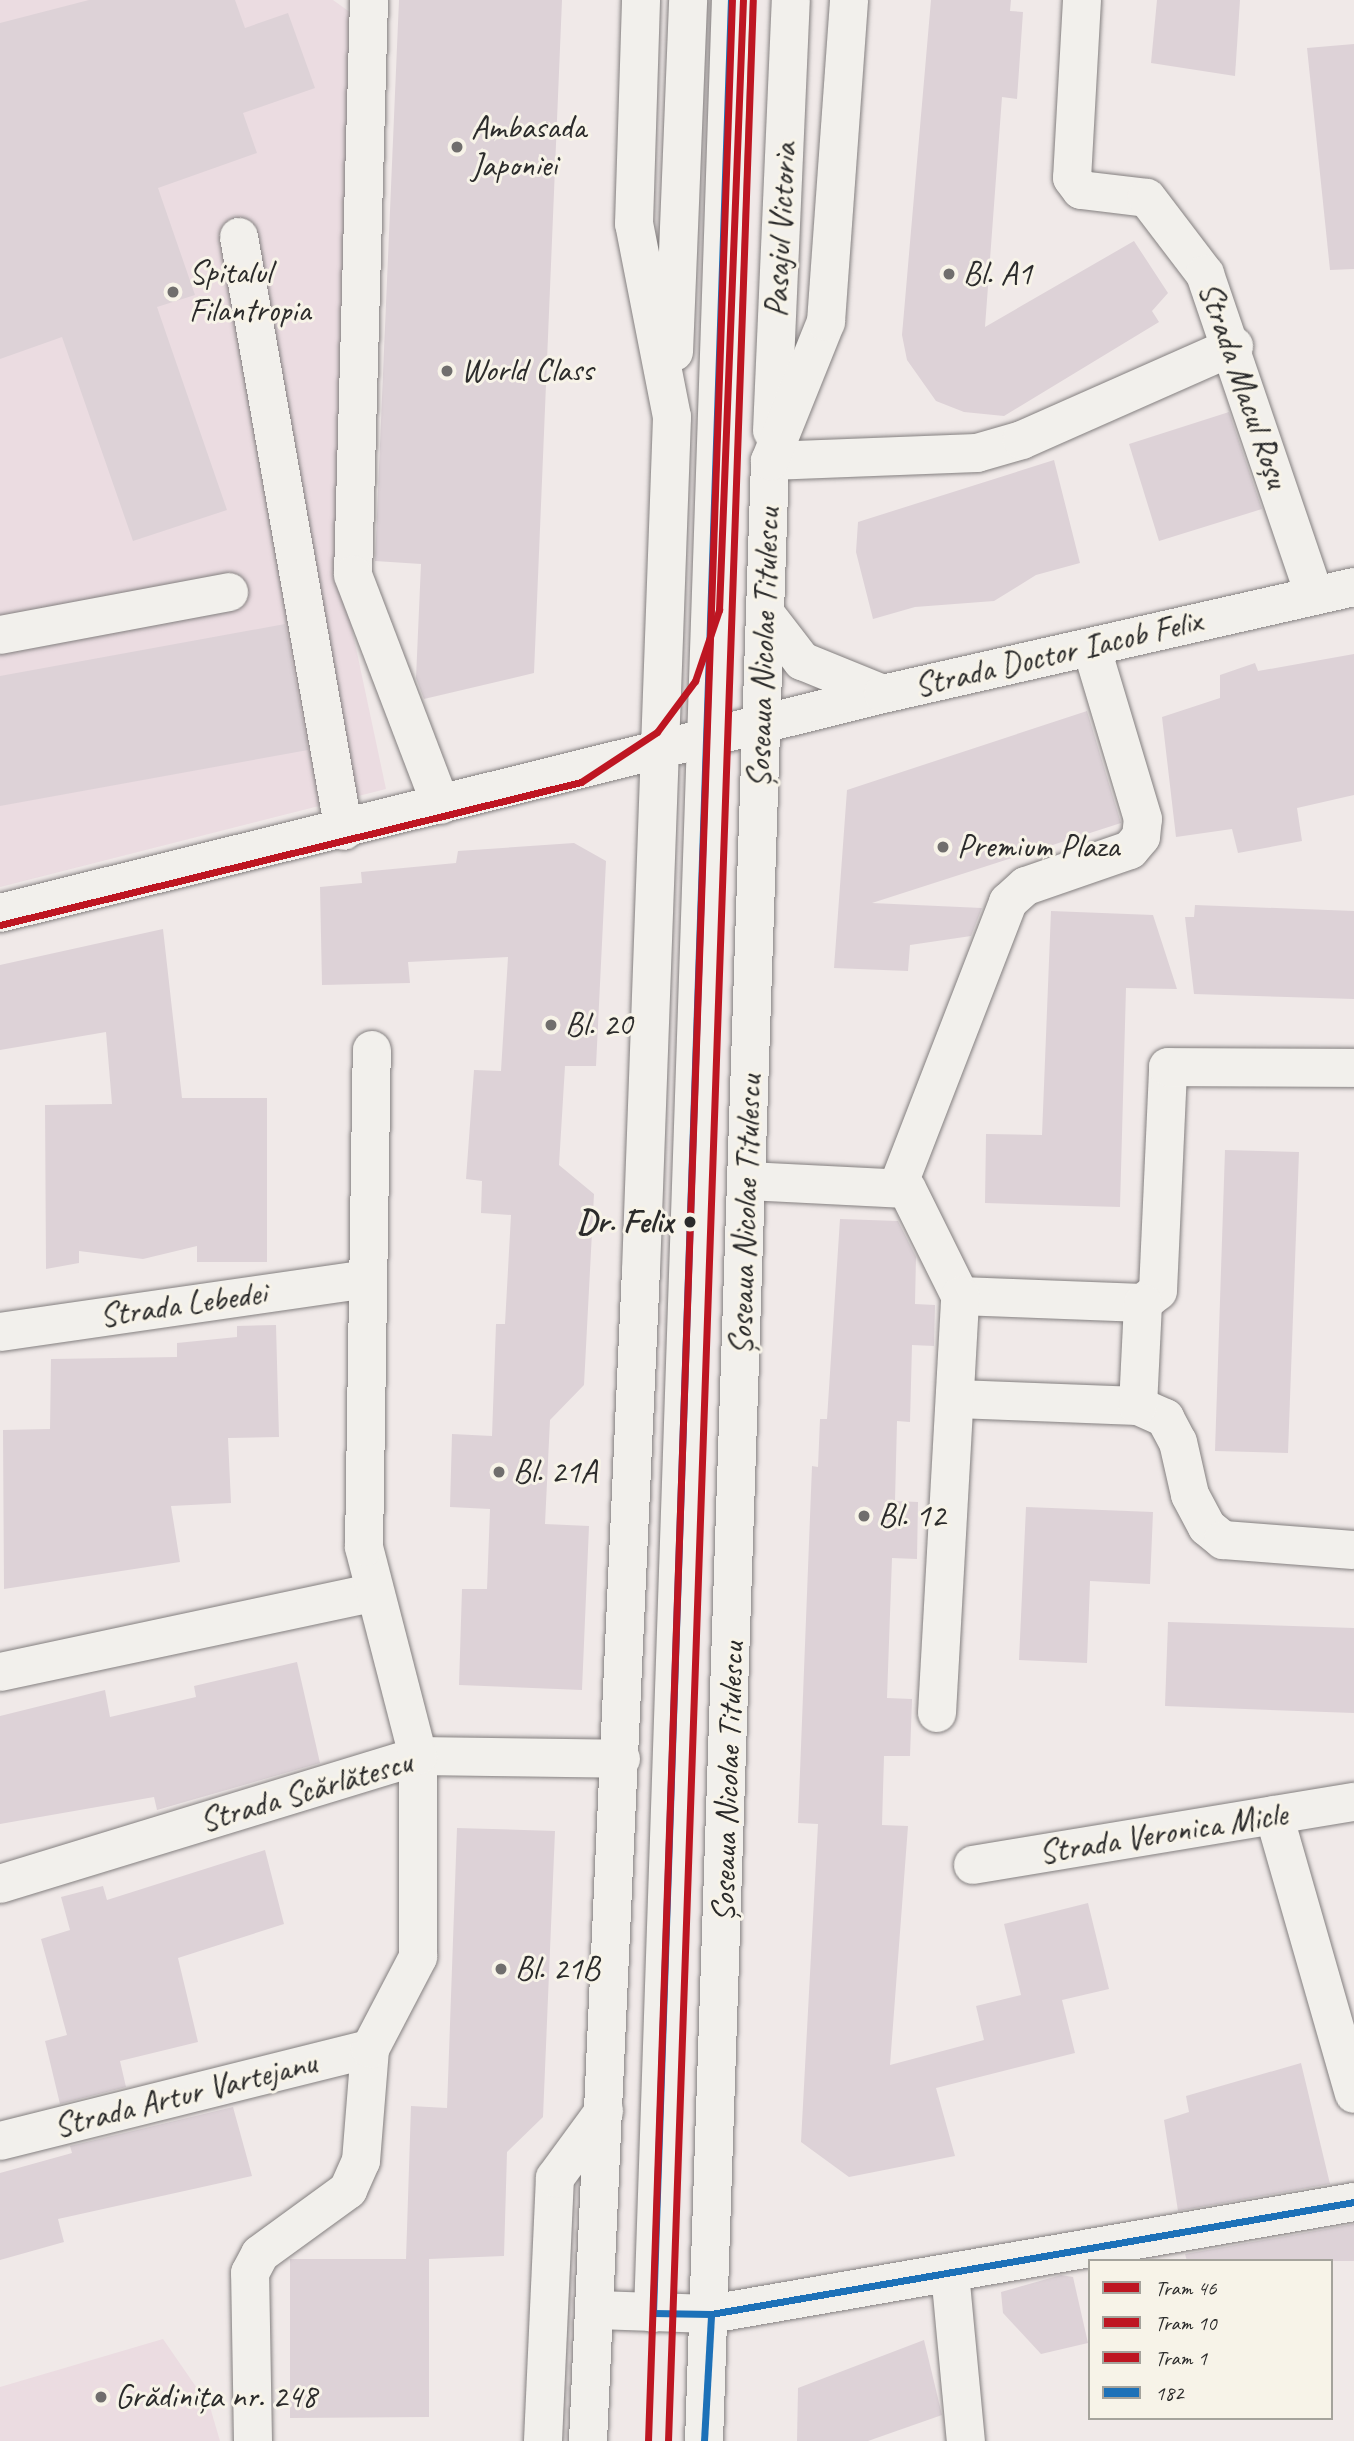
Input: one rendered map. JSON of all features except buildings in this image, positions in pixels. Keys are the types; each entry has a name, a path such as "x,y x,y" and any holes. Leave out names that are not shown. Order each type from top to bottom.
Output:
{"street":[{"path":"369,0 352,575 441,805"},
{"path":"641,0 634,224 672,417"},
{"path":"588,2441 621,1759 656,751 688,0"},
{"name":"Pasajul Victoria","path":"707,645 732,0"},
{"name":"Pasajul Victoria","path":"770,461 791,0"},
{"name":"Șoseaua Nicolae Titulescu","path":"704,2441 711,2314 770,461 826,322 849,0"},
{"name":"Strada Macul Roșu","path":"1082,0 1072,178 1081,190 1147,198 1205,274 1234,346 1314,595"},
{"path":"239,237 344,831"},
{"path":"770,461 977,453 1022,440 1234,346"},
{"name":"Strada Doctor Iacob Felix","path":"656,751 883,694 1092,649 1354,587"},
{"path":"0,635 229,592"},
{"path":"765,613 802,661 883,694"},
{"name":"Șoseaua Nicolae Titulescu","path":"653,2313 707,645"},
{"path":"898,1186 1008,902 1026,886 1130,850 1141,837 1143,819 1092,649"},
{"path":"0,913 344,831 656,751"},
{"path":"253,2441 250,2273 260,2254 348,2190 361,2161 370,2049 418,1957 418,1756 363,1547 372,1050"},
{"path":"960,1296 1143,1303 1158,1291 1168,1067 1354,1068"},
{"path":"747,1181 898,1186 914,1195 960,1296 957,1399 937,1713"},
{"name":"Strada Lebedei","path":"0,1332 366,1279"},
{"path":"1138,1406 1143,1303"},
{"path":"957,1399 1138,1406 1165,1419 1178,1442 1190,1495 1207,1527 1223,1539 1254,1547 1354,1550"},
{"path":"0,1672 375,1592"},
{"name":"Strada Scărlătescu","path":"0,1884 418,1756 621,1759"},
{"name":"Strada Veronica Micle","path":"973,1865 1354,1802"},
{"path":"1274,1815 1354,2094"},
{"name":"Strada Artur Vartejanu","path":"0,2141 370,2049"},
{"path":"543,2441 555,2178 604,2111"},
{"path":"596,2310 711,2314 1354,2202"},
{"path":"950,2273 966,2441"}],"shaded area":[{"name":"Spitalul Filantropia","path":"0,0 333,0 354,15 339,568 386,789 0,887"},
{"name":"Grădinița nr. 248","path":"163,2339 210,2407 220,2441 0,2441 0,2387"}],"tram line":[{"name":"1","path":"648,2441 732,0"},
{"name":"46","path":"0,925 581,782 657,732 695,681 719,610 743,0"},
{"name":"10","path":"668,2441 753,0"}],"transit line":[{"name":"182","path":"653,2313 731,0"},
{"name":"182","path":"653,2313 711,2314 1354,2202"},
{"name":"182","path":"704,2441 711,2314"}],"place":[{"name":"Ambasada Japoniei","path":"457,147"},
{"name":"Bl. A1","path":"949,274"},
{"name":"Spitalul Filantropia","path":"173,292"},
{"name":"World Class","path":"447,371"},
{"name":"Premium Plaza","path":"943,847"},
{"name":"Bl. 20","path":"551,1025"},
{"name":"Dr. Felix","path":"690,1222"},
{"name":"Bl. 21A","path":"499,1472"},
{"name":"Bl. 12","path":"864,1516"},
{"name":"Bl. 21B","path":"501,1969"},
{"name":"Grădinița nr. 248","path":"101,2397"}]}
